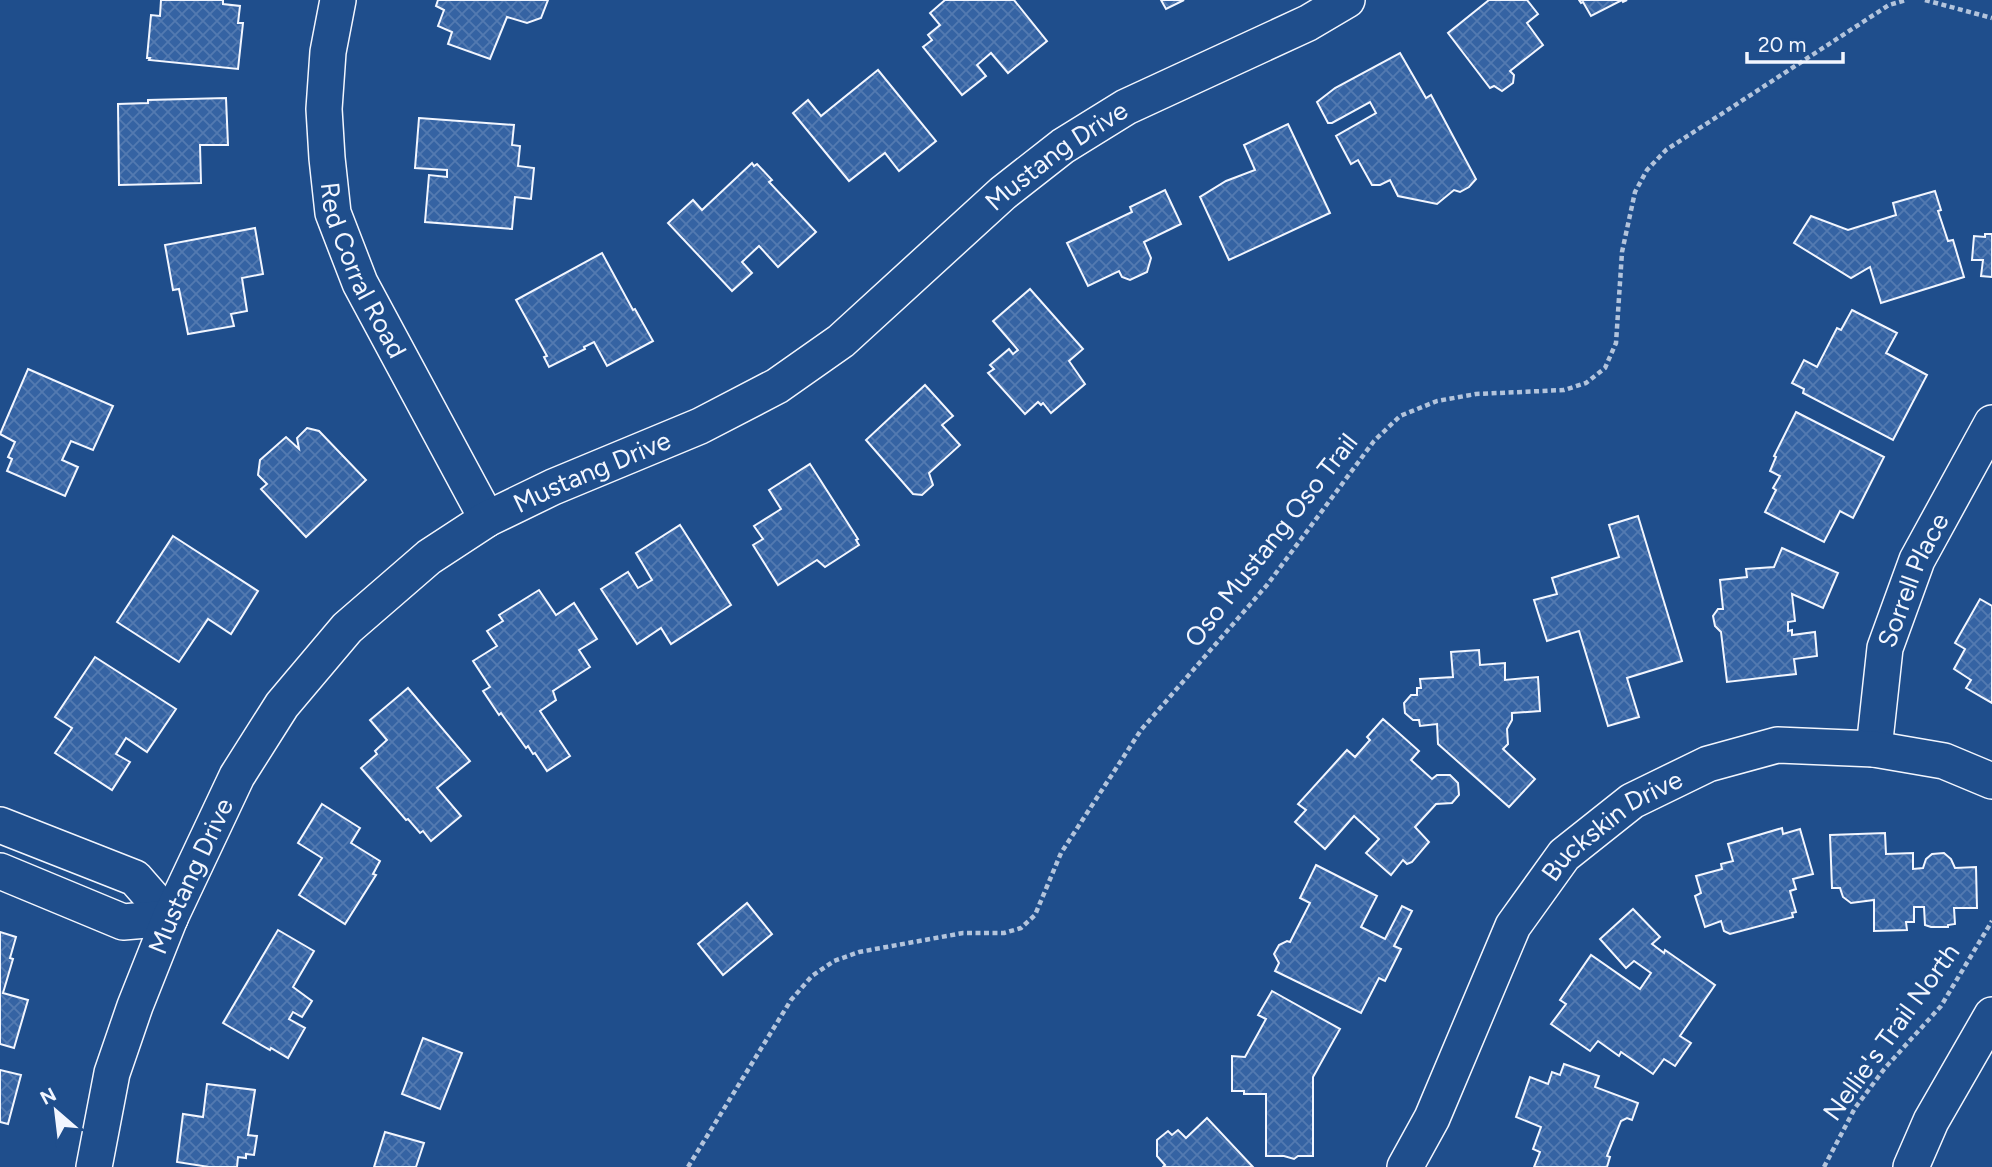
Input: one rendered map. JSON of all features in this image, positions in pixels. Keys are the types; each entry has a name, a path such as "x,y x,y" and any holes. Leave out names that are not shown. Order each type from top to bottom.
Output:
{"street":[{"name":"Red Corral Road","path":"338,0 328,52 324,109 333,213 360,283 487,519"},
{"name":"Mustang Drive","path":"93,1167 112,1073 170,918 237,776 282,705 347,628 429,557 487,519 553,487 701,426 777,386 841,341 1003,193 1063,146 1126,107 1308,23 1347,0"},
{"name":"Sorrell Place","path":"1874,749 1885,648 1917,560 1992,423"},
{"name":"Buckskin Drive","path":"1405,1167 1432,1118 1513,926 1564,855 1632,801 1708,764 1776,745 1874,749 1944,761 1992,781"},
{"path":"0,825 135,878 170,918"},
{"path":"0,872 123,922 170,918"},
{"path":"1911,1167 1931,1121 1992,1015"}],"path":[{"name":"Oso Mustang Oso Trail","path":"691,1166 790,1000 812,976 834,961 859,952 963,933 1004,933 1021,928 1035,915 1061,853 1141,730 1267,585 1374,441 1401,416 1437,401 1476,394 1564,390 1586,383 1605,368 1616,343 1622,252 1635,192 1647,170 1666,150 1889,5 1906,0"},
{"path":"1925,0 1992,18"},
{"name":"Nellie's Trail North","path":"1824,1167 1855,1108 1885,1068 1941,1006 1992,922"}],"building":[{"path":"161,0 223,0 223,4 240,6 238,23 243,23 238,69 149,60 151,15 160,16"},
{"path":"438,0 548,0 541,18 527,23 507,17 490,59 448,44 452,32 438,26 444,10 436,6"},
{"path":"945,0 1014,0 1047,41 1008,73 991,53 977,65 986,76 962,95 923,47 932,40 928,35 940,25 930,13"},
{"path":"1161,0 1184,0 1166,9"},
{"path":"1489,0 1527,0 1538,14 1527,23 1543,45 1510,71 1514,75 1513,83 1502,91 1494,86 1490,88 1448,33"},
{"path":"1579,0 1622,0 1591,16"},
{"path":"1400,53 1426,98 1431,95 1476,179 1469,187 1460,192 1454,190 1437,204 1398,196 1390,180 1380,185 1372,185 1358,160 1351,164 1336,136 1376,113 1370,102 1328,123 1317,102 1335,88"},
{"path":"878,70 936,141 899,171 885,153 849,181 793,113 808,100 821,116"},
{"path":"226,98 228,145 200,145 201,183 119,185 118,104 148,103 148,100"},
{"path":"419,118 514,125 512,145 520,146 518,166 534,168 531,199 515,197 512,229 425,222 429,175 447,177 447,170 415,168"},
{"path":"1288,124 1330,213 1229,260 1200,197 1226,181 1255,170 1244,145"},
{"path":"752,163 754,166 757,164 772,180 769,182 816,232 778,267 759,246 742,262 752,273 732,291 668,223 693,200 702,210"},
{"path":"1165,190 1181,224 1144,242 1151,258 1147,272 1130,280 1122,277 1119,271 1088,286 1067,243 1132,212 1130,207"},
{"path":"1935,191 1941,210 1938,211 1948,241 1953,240 1964,277 1881,303 1870,267 1851,278 1794,243 1811,216 1848,230 1896,215 1893,203"},
{"path":"255,228 263,274 242,278 247,311 231,314 234,326 188,334 179,289 173,290 165,245"},
{"path":"1985,234 1992,234 1992,277 1981,276 1983,260 1972,260 1974,236 1985,237"},
{"path":"602,253 653,341 607,366 594,342 549,367 544,357 547,356 516,300"},
{"path":"1030,289 1083,349 1069,361 1085,384 1051,413 1043,403 1041,405 1038,402 1025,414 988,373 994,369 990,365 1009,349 1013,354 1018,350 993,321"},
{"path":"1852,310 1897,333 1886,353 1927,375 1893,440 1803,393 1804,389 1792,383 1804,360 1817,367 1837,328 1841,330"},
{"path":"28,369 113,406 93,450 71,441 62,460 78,467 65,496 7,471 12,459 8,457 15,442 0,434"},
{"path":"925,385 953,416 942,425 960,445 929,473 933,485 922,495 913,494 866,440"},
{"path":"1796,412 1884,457 1853,518 1840,511 1824,542 1765,512 1780,476 1770,471 1776,457 1774,456"},
{"path":"307,428 319,431 366,480 306,537 261,489 267,484 258,475 260,460 286,437 299,449 297,438"},
{"path":"810,464 858,539 856,540 859,545 825,567 817,560 778,585 753,545 763,539 754,526 781,509 769,490"},
{"path":"1638,516 1682,661 1627,678 1639,717 1608,726 1579,631 1547,641 1534,600 1557,594 1552,578 1619,557 1609,525"},
{"path":"680,525 731,605 671,644 661,628 637,644 601,589 628,572 638,588 652,580 636,553"},
{"path":"173,536 258,591 231,634 208,619 179,662 117,622"},
{"path":"1782,548 1838,573 1823,608 1792,594 1795,621 1788,622 1788,631 1792,630 1792,635 1815,632 1817,656 1794,659 1796,674 1727,682 1721,632 1715,626 1713,616 1718,609 1723,609 1720,580 1747,577 1746,569 1774,567"},
{"path":"539,590 556,615 574,603 597,639 579,650 590,667 553,691 556,700 540,711 570,756 547,771 535,753 533,754 528,746 526,748 501,713 499,715 483,691 490,687 473,661 497,646 487,631 503,621 499,615"},
{"path":"1980,599 1992,606 1992,703 1966,688 1971,680 1954,669 1965,649 1955,643"},
{"path":"1479,650 1480,665 1505,663 1505,680 1538,677 1540,711 1512,713 1507,729 1508,744 1503,749 1535,779 1509,807 1438,744 1437,724 1420,726 1419,720 1413,720 1405,713 1404,703 1411,695 1417,695 1417,688 1421,688 1420,679 1453,677 1451,652"},
{"path":"95,657 176,709 147,752 126,738 116,754 130,762 112,790 55,753 72,728 55,717"},
{"path":"408,688 470,761 437,788 461,816 431,841 423,831 420,833 406,820 361,768 377,754 375,751 387,740 370,720"},
{"path":"1383,719 1419,751 1411,760 1432,779 1437,775 1450,775 1458,783 1459,795 1452,803 1436,804 1415,827 1429,842 1412,862 1407,864 1403,860 1391,875 1366,853 1379,839 1354,816 1325,849 1295,822 1306,810 1298,804 1347,750 1355,757 1370,740 1367,737"},
{"path":"322,804 360,828 351,843 380,861 373,874 376,875 345,924 299,895 322,858 298,843"},
{"path":"1782,828 1783,834 1800,829 1813,874 1793,879 1796,889 1790,891 1796,912 1792,913 1793,917 1730,934 1724,931 1721,921 1705,927 1695,896 1701,893 1696,876 1722,869 1721,864 1733,861 1728,844"},
{"path":"1885,833 1886,854 1913,853 1913,869 1923,868 1926,859 1932,854 1944,853 1955,868 1976,867 1977,908 1954,908 1955,924 1948,927 1931,927 1925,925 1924,907 1914,907 1914,922 1906,922 1907,930 1874,931 1874,900 1851,903 1843,897 1840,888 1832,888 1830,835"},
{"path":"1316,865 1377,896 1361,927 1385,939 1402,906 1412,911 1394,946 1401,949 1385,981 1379,978 1361,1013 1275,971 1279,963 1274,954 1279,945 1290,942 1310,903 1300,898"},
{"path":"747,903 772,934 723,975 698,944"},
{"path":"1633,909 1660,937 1652,944 1715,985 1680,1036 1691,1043 1675,1066 1664,1059 1653,1074 1621,1052 1619,1056 1598,1041 1590,1051 1551,1024 1566,1004 1560,1000 1591,955 1640,989 1651,973 1634,961 1626,968 1600,939"},
{"path":"278,930 314,951 293,987 312,1001 302,1017 293,1012 289,1019 305,1028 288,1058 223,1023"},
{"path":"0,932 16,937 3,993 28,1000 14,1048 0,1044"},
{"path":"1272,991 1340,1029 1313,1077 1313,1156 1298,1156 1294,1159 1266,1156 1266,1094 1232,1091 1232,1056 1245,1057 1266,1019 1258,1015"},
{"path":"423,1038 462,1053 440,1109 402,1094"},
{"path":"1564,1064 1599,1076 1595,1087 1638,1103 1632,1120 1627,1118 1621,1121 1607,1156 1610,1157 1607,1167 1534,1167 1540,1152 1533,1149 1541,1127 1516,1117 1530,1077 1548,1084 1552,1072 1560,1075"},
{"path":"0,1070 21,1075 8,1124 0,1122"},
{"path":"207,1084 255,1090 248,1135 257,1136 254,1155 238,1157 237,1167 209,1167 177,1162 183,1114 203,1117"},
{"path":"1207,1118 1253,1167 1163,1167 1165,1165 1157,1156 1157,1140 1168,1131 1172,1135 1178,1130 1186,1138"},
{"path":"385,1132 424,1143 416,1167 374,1167"}]}
